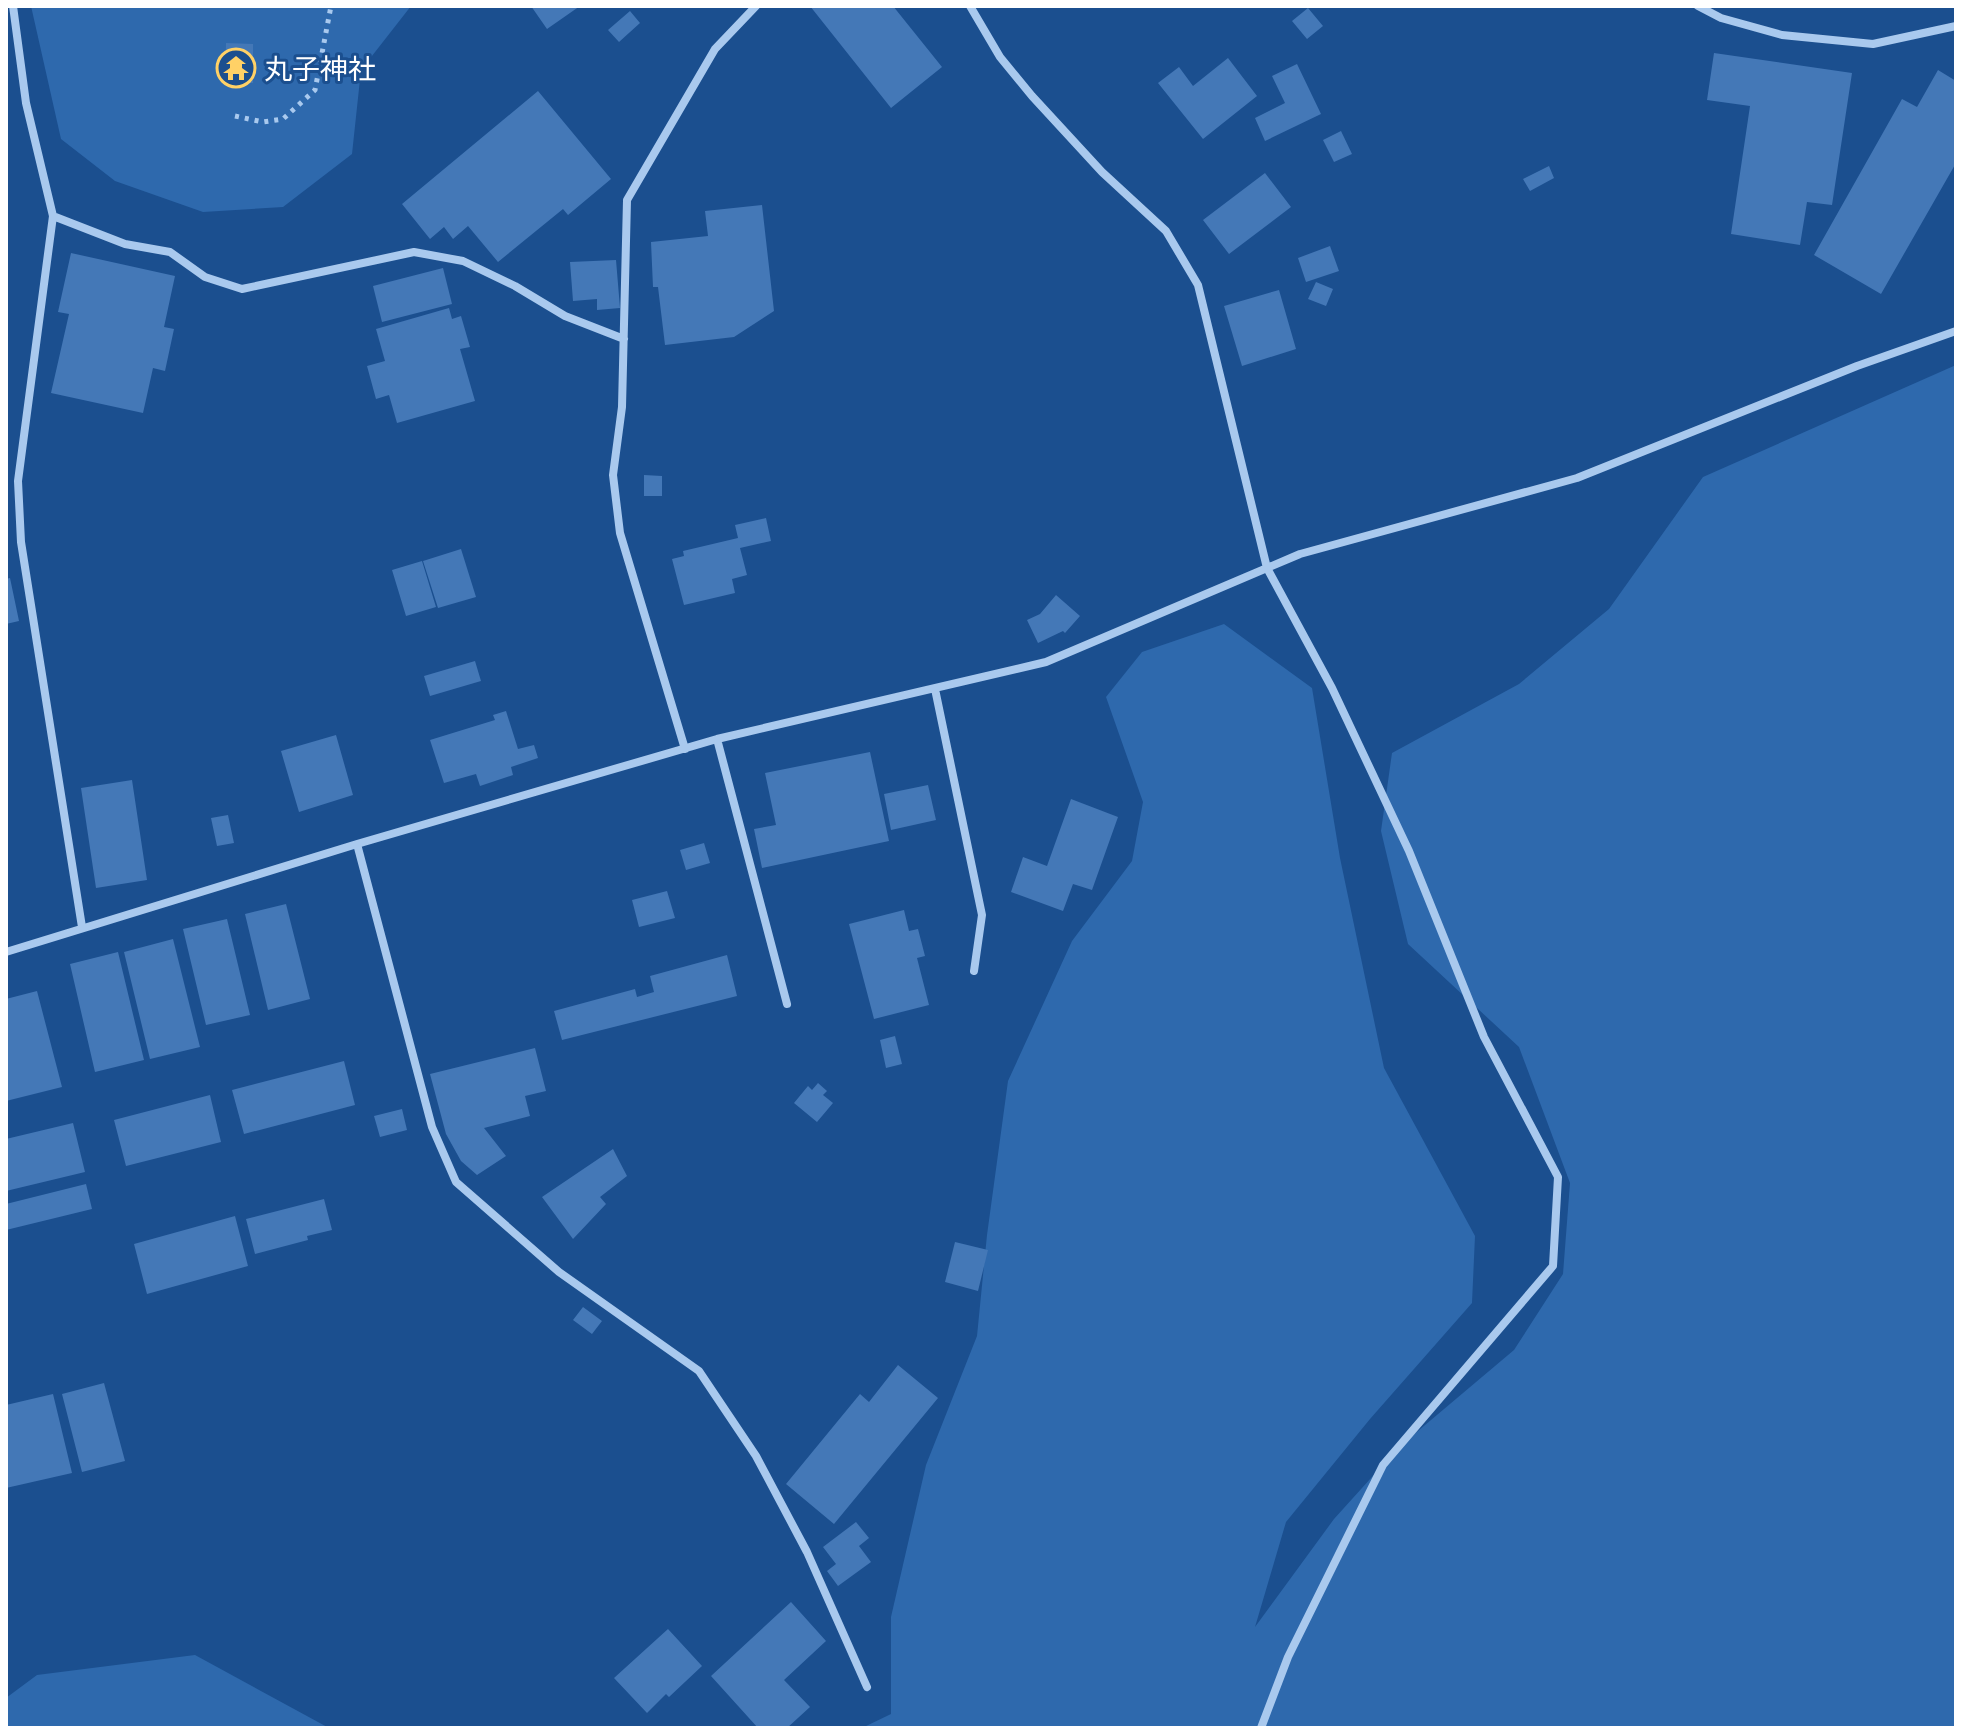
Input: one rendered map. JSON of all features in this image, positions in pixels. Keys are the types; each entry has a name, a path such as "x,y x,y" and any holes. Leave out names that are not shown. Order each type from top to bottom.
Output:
{"street":[{"path":"13,6 26,103 53,216 18,481 21,542 82,927"},
{"path":"685,749 620,533 613,475 622,407 627,200 715,49 756,6"},
{"path":"970,6 1000,57 1102,172 1166,231 1198,285 1267,568 1332,688 1409,851 1484,1037 1558,1177 1553,1266 1383,1465 1288,1657 1261,1728"},
{"path":"1698,6 1721,18 1782,35 1873,44 1956,26"},
{"path":"53,216 125,244 170,252 205,277 242,289 414,252 463,261 515,286 565,316 624,339"},
{"path":"6,952 357,844 717,739 1046,662 1300,554 1577,478 1857,366 1956,331"},
{"path":"935,689 982,915 974,971"},
{"path":"717,739 787,1004"},
{"path":"357,844 432,1127 456,1182 559,1272 699,1371 756,1456 807,1552 867,1687"}],"path":[{"path":"235,116 263,122 283,119 315,90 331,6"}],"shaded area":[{"path":"31,6 411,6 361,70 352,154 283,207 203,212 115,181 61,139"},
{"path":"1956,365 1956,1728 862,1728 891,1714 891,1617 926,1465 977,1336 1008,1081 1072,941 1132,861 1143,802 1106,697 1142,652 1224,624 1312,688 1340,858 1384,1068 1475,1236 1472,1303 1370,1419 1286,1522 1255,1627 1334,1519 1399,1447 1514,1350 1563,1274 1570,1183 1519,1047 1408,944 1381,831 1392,753 1519,684 1609,609 1703,477"},
{"path":"195,1655 329,1728 6,1728 6,1698 37,1675"}],"building":[{"path":"531,6 580,6 547,29"},
{"path":"810,6 893,6 942,67 891,108"},
{"path":"1308,8 1323,26 1307,39 1292,21"},
{"path":"630,11 640,23 619,42 608,30"},
{"path":"226,43 253,44 253,83 225,82"},
{"path":"1714,53 1852,73 1832,205 1807,202 1800,245 1731,234 1750,106 1707,100"},
{"path":"1228,58 1257,96 1203,139 1158,83 1179,67 1193,86"},
{"path":"1297,64 1321,114 1265,141 1255,118 1285,103 1272,76"},
{"path":"1938,70 1956,81 1956,163 1881,294 1814,255 1902,99 1917,107"},
{"path":"538,91 611,179 568,215 563,209 498,262 468,226 453,239 444,227 430,239 402,204"},
{"path":"1341,131 1352,154 1334,162 1323,140"},
{"path":"1549,166 1554,178 1530,191 1523,179"},
{"path":"1265,173 1291,207 1229,254 1203,220"},
{"path":"762,205 774,311 734,337 665,345 658,287 653,287 651,242 708,236 705,211"},
{"path":"1330,246 1339,271 1306,282 1298,258"},
{"path":"71,253 175,276 164,327 174,329 165,371 153,368 143,413 51,393 69,314 58,312"},
{"path":"616,260 620,308 597,310 597,299 573,301 570,262"},
{"path":"443,268 452,304 382,322 373,286"},
{"path":"1316,282 1333,289 1326,306 1308,299"},
{"path":"1279,290 1296,349 1242,366 1224,306"},
{"path":"449,308 452,319 461,316 470,347 460,349 475,401 397,423 389,395 376,399 367,366 385,361 376,329"},
{"path":"644,475 662,476 662,496 644,496"},
{"path":"766,518 771,541 740,548 747,575 732,579 735,593 684,605 672,559 684,556 683,551 738,538 735,525"},
{"path":"461,549 476,597 438,608 423,561"},
{"path":"422,561 436,607 406,616 392,570"},
{"path":"10,578 19,621 6,624 6,579"},
{"path":"1056,595 1080,616 1065,633 1063,631 1038,643 1027,620 1040,614"},
{"path":"475,661 481,681 430,696 424,676"},
{"path":"506,711 518,749 534,745 538,758 511,767 513,775 480,786 476,774 444,783 430,740 495,720 493,715"},
{"path":"336,735 353,795 299,812 281,751"},
{"path":"870,752 889,841 762,868 754,829 776,825 765,773"},
{"path":"132,780 147,880 96,888 81,788"},
{"path":"928,785 936,820 891,830 884,794"},
{"path":"1071,799 1118,817 1092,890 1073,884 1063,911 1011,892 1023,857 1047,866"},
{"path":"228,815 234,843 217,846 211,818"},
{"path":"704,843 710,863 686,870 680,850"},
{"path":"667,891 675,918 639,927 632,900"},
{"path":"286,904 310,999 268,1010 245,914"},
{"path":"904,910 909,931 918,929 925,956 917,958 929,1005 874,1019 849,924"},
{"path":"227,919 250,1015 206,1025 183,929"},
{"path":"173,939 200,1047 150,1059 124,952"},
{"path":"118,952 144,1060 95,1072 70,964"},
{"path":"727,955 737,996 562,1040 554,1011 635,989 637,997 654,992 650,976"},
{"path":"37,991 62,1087 6,1101 6,999"},
{"path":"895,1036 902,1064 886,1068 880,1040"},
{"path":"535,1048 546,1091 525,1096 530,1116 484,1128 506,1156 477,1175 461,1161 446,1134 430,1074"},
{"path":"344,1061 355,1105 244,1134 232,1090"},
{"path":"818,1083 827,1091 823,1095 833,1103 817,1122 794,1103 808,1086 812,1090"},
{"path":"210,1095 221,1142 126,1166 114,1120"},
{"path":"402,1109 407,1130 380,1137 374,1116"},
{"path":"73,1123 85,1172 6,1191 6,1139"},
{"path":"613,1149 627,1176 600,1197 606,1204 573,1239 542,1197"},
{"path":"86,1184 92,1209 6,1230 6,1204"},
{"path":"324,1199 332,1230 307,1236 308,1240 255,1254 246,1219"},
{"path":"235,1216 248,1266 147,1294 134,1244"},
{"path":"955,1242 988,1250 978,1291 945,1282"},
{"path":"583,1307 602,1321 592,1334 573,1320"},
{"path":"898,1365 938,1398 834,1524 786,1484 860,1394 869,1402"},
{"path":"104,1383 125,1461 82,1472 62,1394"},
{"path":"53,1394 72,1473 6,1488 6,1405"},
{"path":"856,1522 869,1538 859,1546 871,1562 838,1586 827,1571 836,1564 823,1547"},
{"path":"791,1602 826,1641 784,1680 810,1707 787,1728 758,1728 711,1676"},
{"path":"668,1629 702,1666 647,1713 614,1678"}],"place":[{"name":"丸子神社","path":"236,68"}]}
